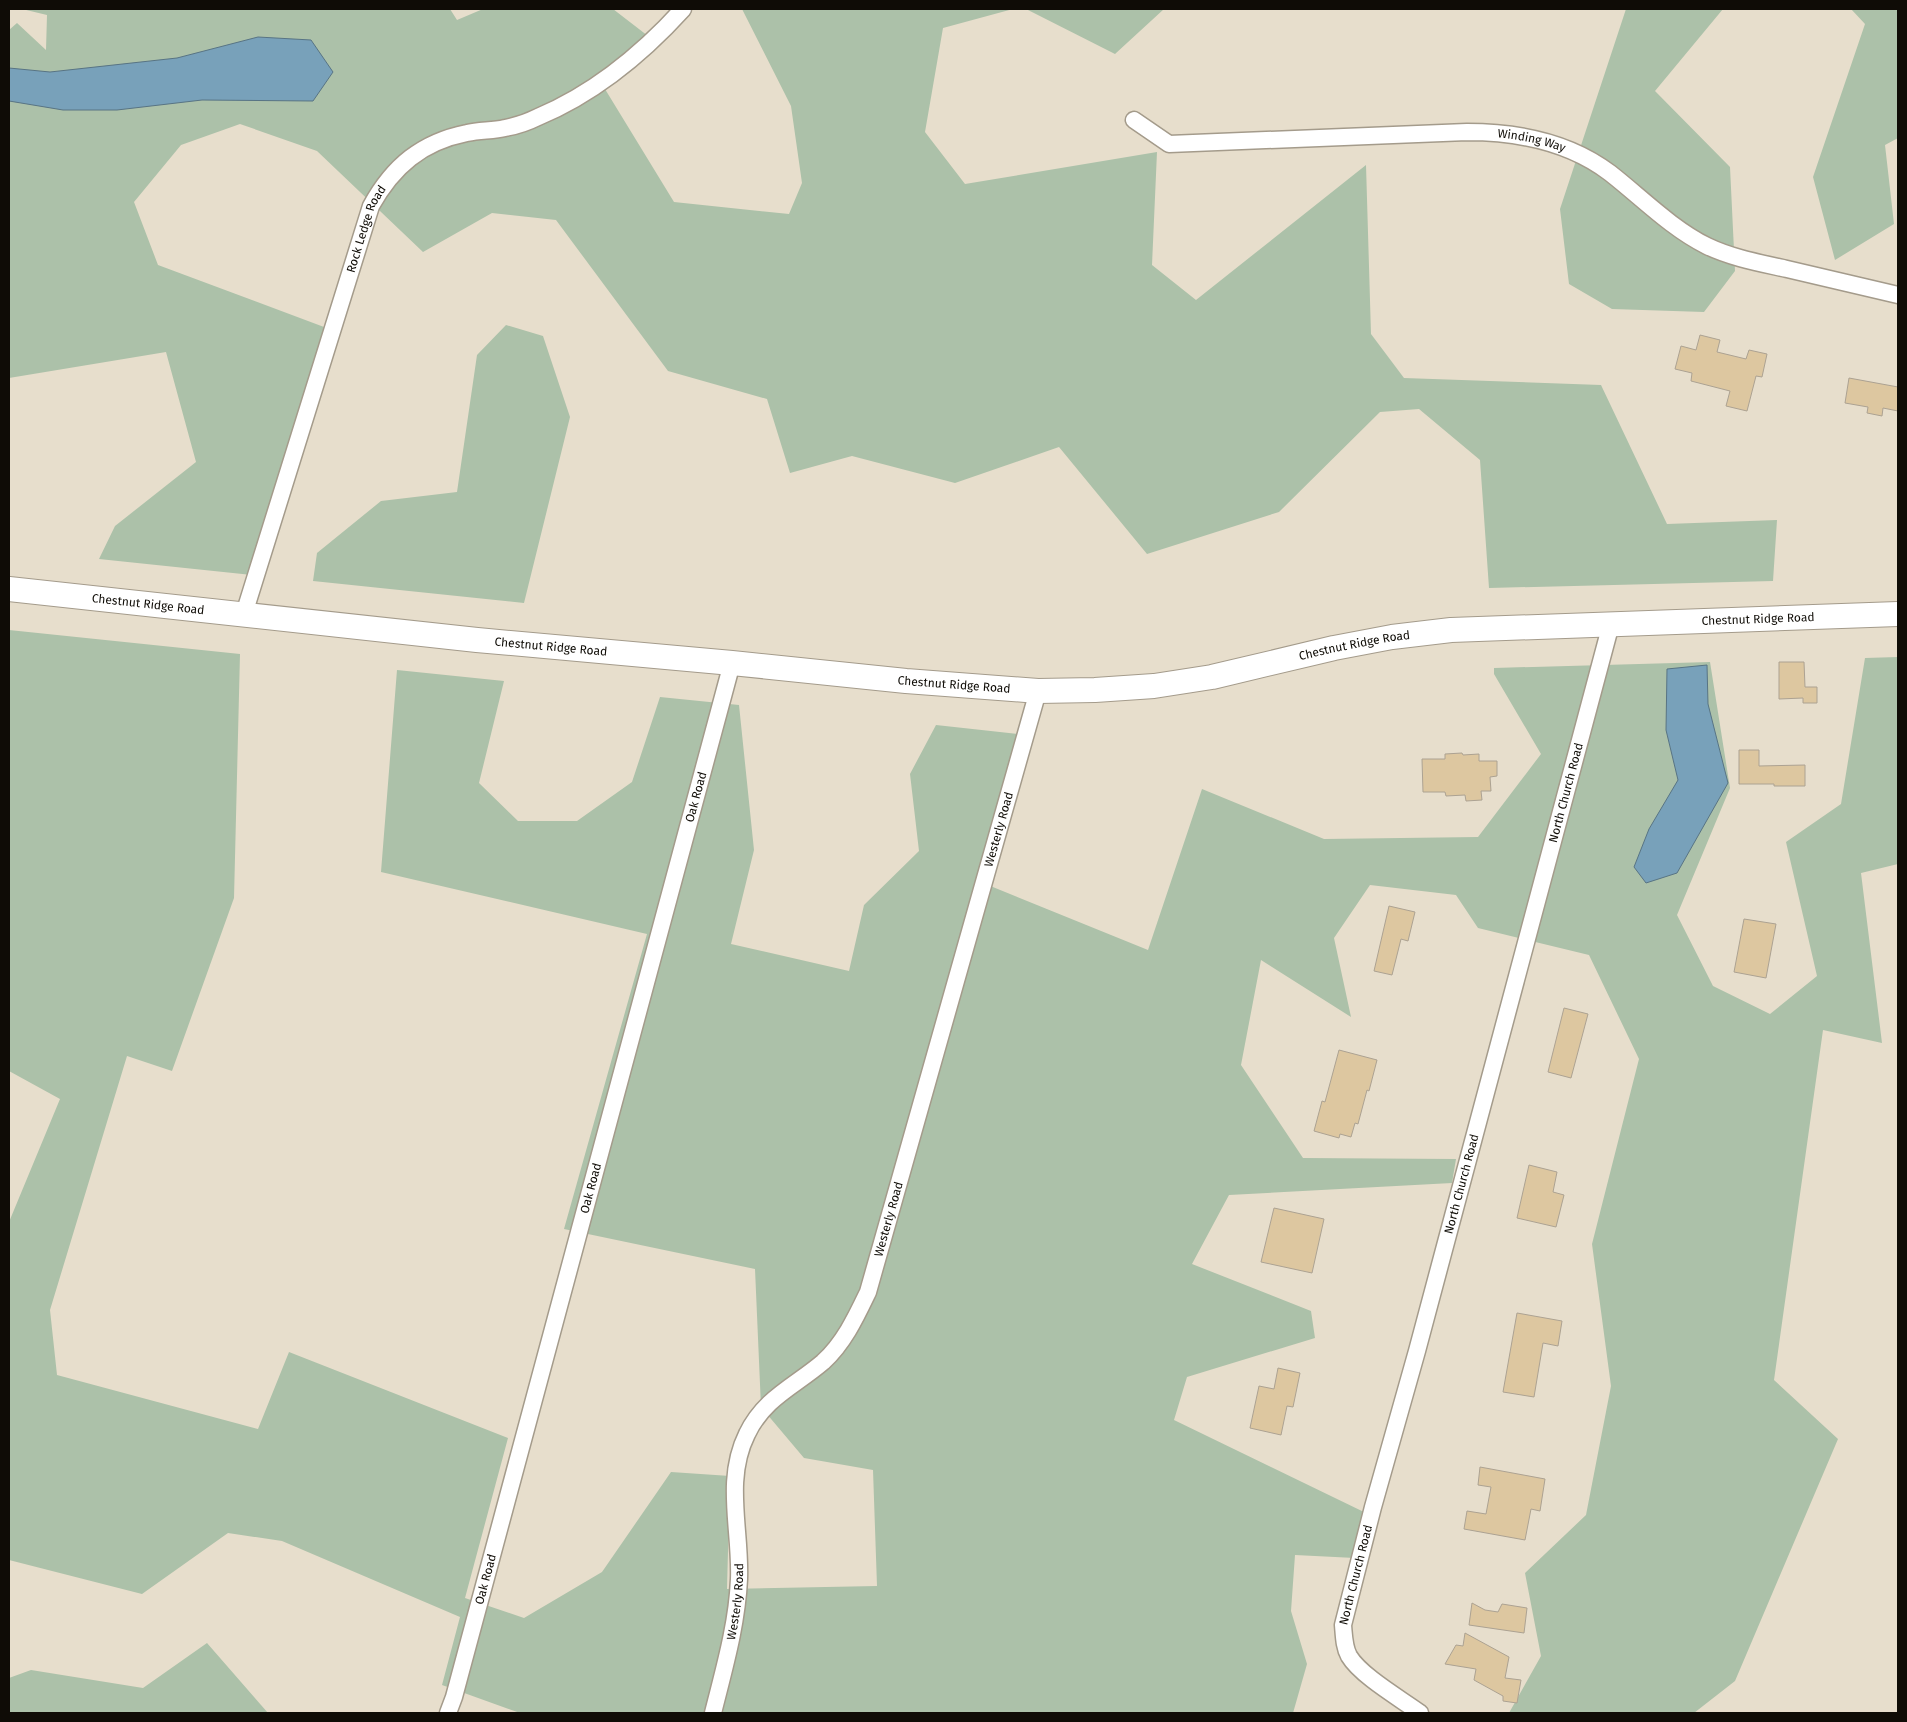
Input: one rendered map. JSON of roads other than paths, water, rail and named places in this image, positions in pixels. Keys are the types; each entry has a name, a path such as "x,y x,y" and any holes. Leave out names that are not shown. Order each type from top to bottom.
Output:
{"main road":[{"name":"Chestnut Ridge Road","path":"9,589 477,640 906,681 1038,690 1095,690 1154,686 1202,679 1334,648 1392,637 1441,631 1898,614"}],"street":[{"name":"Rock Ledge Road","path":"244,614 371,206 382,186 396,169 415,154 440,141 467,133 506,128 537,118 567,104 637,54 666,28 683,9"},
{"name":"Winding Way","path":"1134,120 1169,144 1467,132 1498,132 1524,136 1550,143 1582,156 1608,172 1679,229 1707,246 1734,257 1898,295"},
{"name":"North Church Road","path":"1420,1713 1357,1667 1349,1656 1344,1642 1343,1625 1373,1507 1422,1332 1612,624"},
{"name":"Oak Road","path":"448,1713 469,1644 732,663"},
{"name":"Westerly Road","path":"713,1713 730,1645 738,1588 739,1539 734,1476 738,1455 747,1433 761,1412 776,1396 823,1361 840,1343 855,1320 868,1292 1038,690"}],"water":[{"path":"258,37 311,40 333,72 313,101 202,100 117,110 63,110 9,101 9,68 50,72 177,58"},
{"path":"1707,665 1708,704 1728,783 1677,873 1646,883 1634,867 1649,829 1678,780 1666,730 1667,669"}]}
